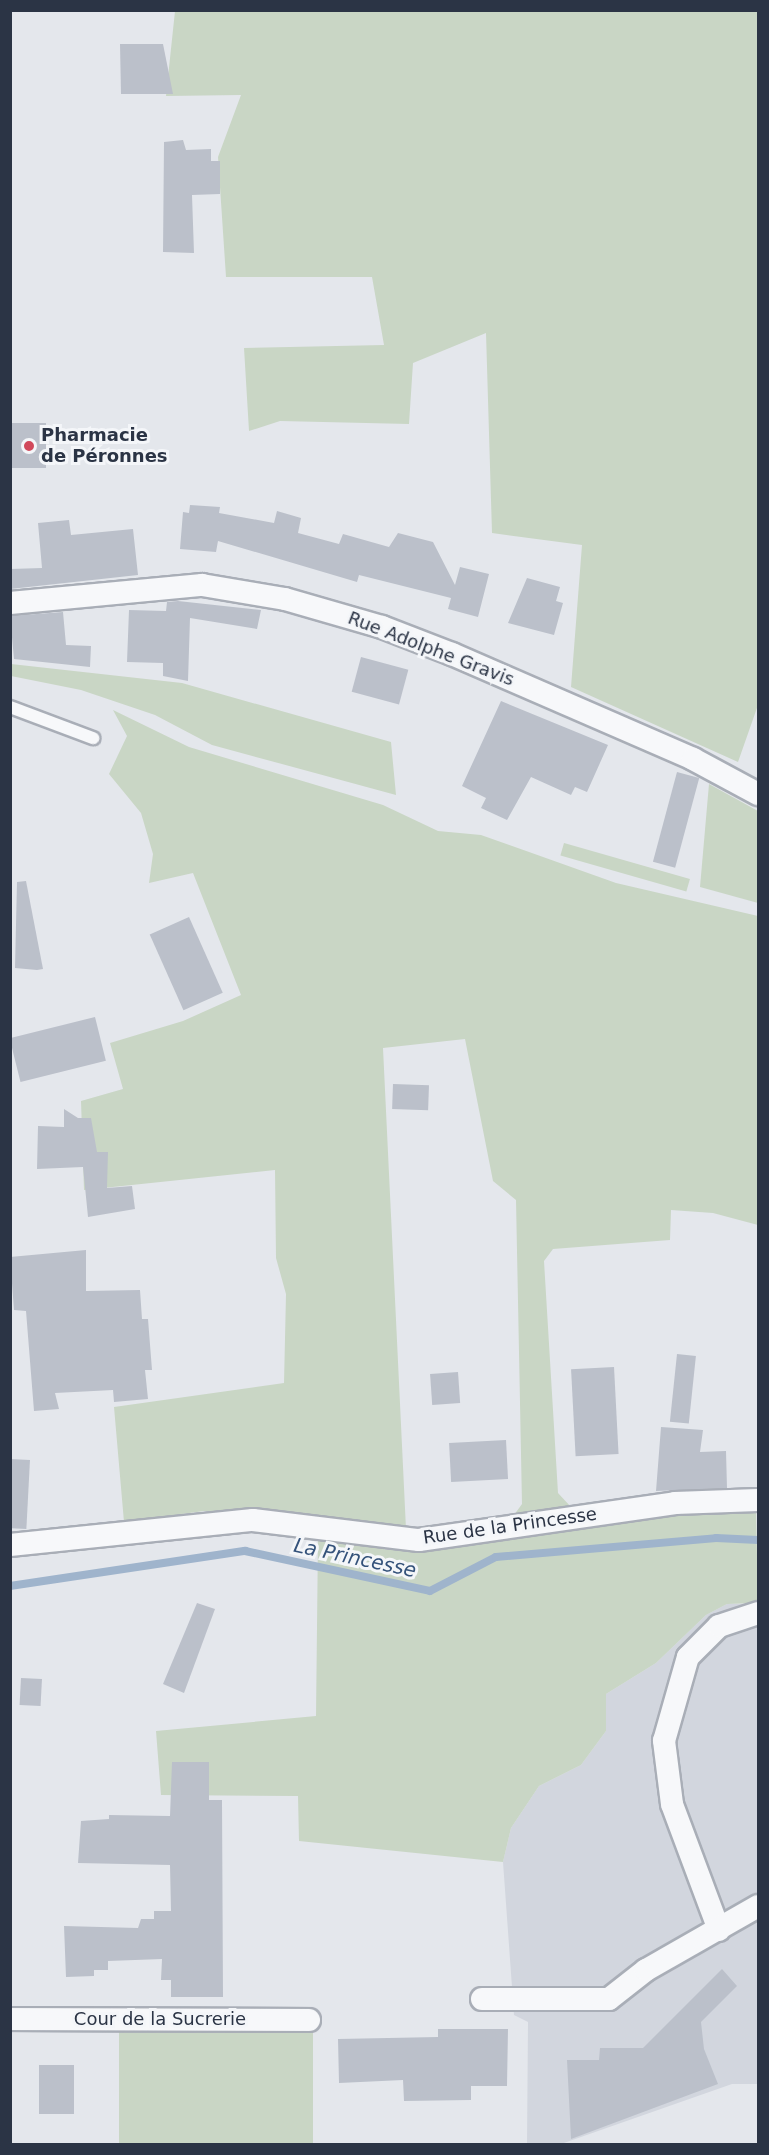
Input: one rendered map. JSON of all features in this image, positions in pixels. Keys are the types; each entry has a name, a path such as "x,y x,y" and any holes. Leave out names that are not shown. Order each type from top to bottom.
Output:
{"street":[{"name":"Rue Adolphe Gravis","path":"10,603 202,585 285,599 382,627 461,658 683,755 759,794"},
{"name":"Rue de la Princesse","path":"10,1545 253,1520 419,1540 675,1503 759,1500"},
{"path":"719,1930 672,1804 664,1742 688,1657 719,1626 759,1613"},
{"path":"482,1999 609,1999 646,1970 759,1906"},
{"name":"Cour de la Sucrerie","path":"10,2019 309,2020"}],"lane":[{"path":"10,706 93,738"}],"shaded area":[{"path":"727,1604 758,1604 758,2084 732,2084 561,2144 527,2144 528,2022 514,2015 503,1862 511,1828 539,1786 581,1765 606,1731 606,1694 656,1663 706,1615"}],"green space":[{"path":"175,11 758,11 758,705 738,762 571,687 582,545 492,533 486,333 413,363 409,424 280,421 249,431 244,348 384,345 372,277 226,277 218,157 241,95 166,96"},
{"path":"11,664 182,683 391,742 396,795 212,745 155,715 81,690 11,676"},
{"path":"113,710 189,747 383,805 438,831 481,835 616,883 758,916 758,1225 713,1213 671,1210 670,1240 553,1249 544,1261 558,1493 571,1507 514,1515 522,1504 516,1200 493,1181 465,1039 383,1048 406,1529 276,1511 204,1511 124,1522 114,1407 284,1383 286,1294 276,1258 275,1170 84,1190 81,1101 123,1089 110,1043 183,1021 241,995 193,873 149,883 153,854 141,813 109,774 127,736"},
{"path":"709,784 758,811 758,903 700,887"},
{"path":"564,843 690,879 686,892 560,855"},
{"path":"756,1507 758,1603 727,1604 706,1615 656,1663 606,1694 606,1731 581,1765 539,1786 511,1828 503,1862 299,1841 298,1796 161,1795 156,1731 316,1716 318,1537 389,1550 454,1546 552,1527"},
{"path":"119,2024 313,2024 313,2144 119,2144"}],"building":[{"path":"120,44 163,44 173,94 121,94"},
{"path":"183,140 186,150 211,149 211,161 220,161 220,194 192,195 194,253 163,252 164,142"},
{"name":"Pharmacie de Péronnes","path":"10,423 46,423 46,468 10,468"},
{"path":"190,505 220,507 219,513 274,523 277,511 301,518 298,533 339,544 343,534 389,547 398,533 433,542 455,585 460,567 489,574 478,617 448,609 451,598 359,575 357,582 218,541 216,552 180,549 183,512 189,513"},
{"path":"69,520 71,535 133,529 138,575 10,589 10,569 42,568 38,523"},
{"path":"527,578 560,587 556,601 563,603 554,635 508,623"},
{"path":"178,601 261,610 257,629 190,618 188,681 163,676 163,663 127,662 129,610 166,611 167,602"},
{"path":"63,612 66,645 91,646 90,667 14,659 10,616"},
{"path":"361,657 408,670 399,704 352,692"},
{"path":"501,701 608,745 587,792 575,787 571,795 531,777 507,820 481,808 486,798 462,786"},
{"path":"677,772 699,778 675,868 653,862"},
{"path":"26,881 43,969 37,970 15,968 17,882"},
{"path":"189,917 223,993 183,1010 150,934"},
{"path":"95,1017 106,1061 21,1082 10,1038"},
{"path":"393,1084 429,1085 428,1110 392,1109"},
{"path":"64,1109 78,1118 91,1118 97,1152 108,1152 107,1188 132,1186 135,1209 88,1217 83,1167 37,1169 38,1126 64,1127"},
{"path":"86,1250 86,1291 140,1290 142,1319 148,1319 152,1370 145,1370 148,1399 114,1402 113,1390 55,1393 59,1409 34,1411 26,1311 14,1310 10,1257"},
{"path":"677,1354 696,1356 689,1424 670,1422"},
{"path":"614,1367 619,1454 576,1456 571,1369"},
{"path":"458,1372 460,1403 432,1405 430,1374"},
{"path":"661,1427 703,1430 700,1452 726,1451 727,1488 656,1491"},
{"path":"506,1440 508,1479 451,1482 449,1443"},
{"path":"10,1459 30,1460 26,1529 10,1528"},
{"path":"197,1603 215,1609 184,1693 163,1684"},
{"path":"21,1678 42,1679 41,1706 20,1705"},
{"path":"172,1762 209,1762 209,1800 222,1800 223,1997 171,1997 171,1980 161,1980 162,1959 108,1961 108,1970 94,1970 94,1976 66,1977 64,1926 138,1928 141,1919 154,1919 154,1911 171,1911 170,1865 78,1863 81,1821 109,1819 109,1815 170,1816"},
{"path":"722,1969 737,1986 701,2022 704,2049 718,2084 571,2139 567,2060 599,2060 600,2048 643,2048"},
{"path":"438,2029 508,2029 507,2086 471,2086 471,2100 404,2101 403,2080 339,2083 338,2039 438,2037"},
{"path":"39,2065 74,2065 74,2114 39,2114"}],"waterway":[{"name":"La Princesse","path":"10,1586 245,1551 430,1591 496,1557 716,1538 758,1540"}],"place":[{"name":"Pharmacie de Péronnes","path":"29,446"}]}
